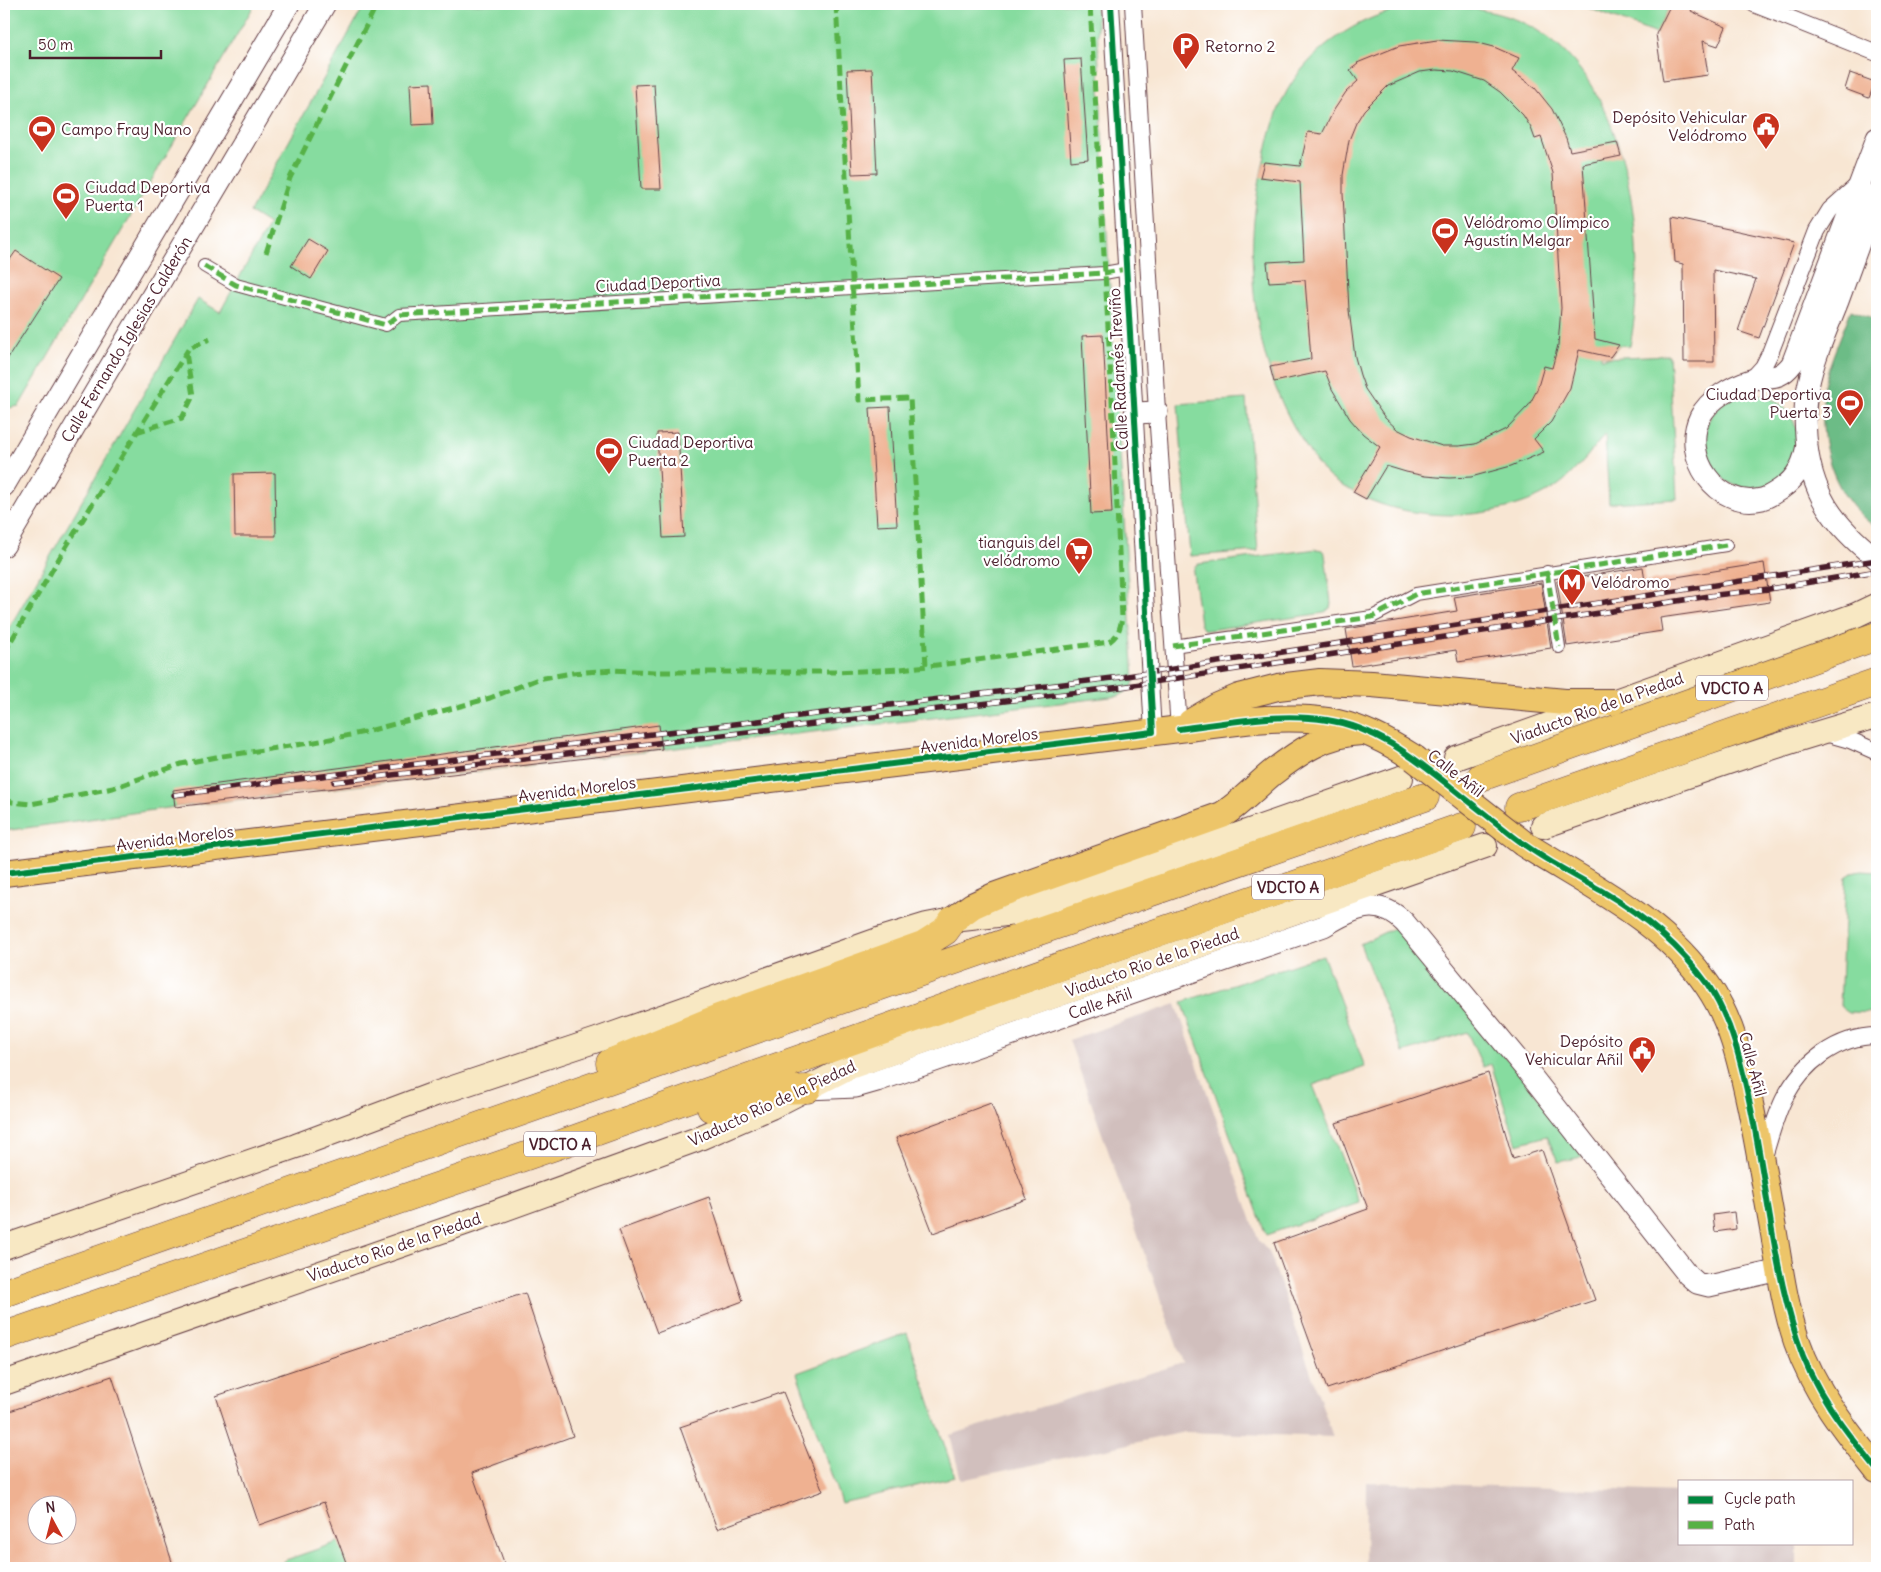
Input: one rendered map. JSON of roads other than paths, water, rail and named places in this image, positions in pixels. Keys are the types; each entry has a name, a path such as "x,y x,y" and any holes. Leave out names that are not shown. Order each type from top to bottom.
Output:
{"highway":[{"name":"Viaducto Río de la Piedad","path":"1481,777 1877,636"},
{"name":"VDCTO A","path":"1519,807 1877,682"},
{"name":"VDCTO A","path":"4,1294 1425,797"},
{"name":"Viaducto Río de la Piedad","path":"4,1336 561,1144 1089,956 1462,827"},
{"path":"503,1118 595,1070 643,1048 720,1018 923,945 945,931 953,920"},
{"path":"561,1144 607,1137 779,1090 807,1088"}],"main road":[{"name":"Viaducto Río de la Piedad","path":"1456,758 1877,605"},
{"path":"1179,729 1218,706 1239,697 1278,687 1320,682 1372,684 1565,702 1612,702"},
{"path":"1543,826 1820,731 1877,716"},
{"name":"Avenida Morelos","path":"4,873 1253,720 1303,718 1326,720 1368,732 1390,743 1408,768"},
{"path":"953,920 972,906 994,896 1222,815 1240,803 1272,774 1313,745 1336,735 1368,732"},
{"path":"4,1247 287,1149 435,1094 624,1030 878,940 953,920 1015,914 1408,768"},
{"name":"Calle Añil","path":"1408,768 1524,844 1652,924 1682,953 1708,986 1718,1003 1736,1047 1762,1162 1780,1270 1797,1341 1820,1392 1839,1421 1877,1470"},
{"name":"Viaducto Río de la Piedad","path":"4,1383 471,1221 686,1144 771,1107 847,1068 1485,846"}],"street":[{"name":"Calle Fernando Iglesias Calderón","path":"4,486 289,4"},
{"name":"Calle Fernando Iglesias Calderón","path":"4,546 325,4"},
{"name":"Calle Radamés Treviño","path":"1111,4 1153,732"},
{"path":"1132,4 1179,729"},
{"path":"1754,4 1877,53"},
{"path":"1869,188 1792,364 1784,373 1769,378 1752,379 1718,396 1700,417 1694,440 1699,464 1706,476 1726,494 1749,500 1762,499 1779,490 1793,478 1805,458 1805,411 1808,386 1869,188 1877,138"},
{"name":"Ciudad Deportiva","path":"204,266 236,284 386,324 400,315 1104,273 1126,269"},
{"path":"1135,413 1157,412"},
{"path":"1806,443 1817,487 1831,514 1842,529 1877,559"},
{"path":"1173,646 1372,617 1416,594 1726,545"},
{"path":"1547,572 1559,647"},
{"path":"1820,731 1850,740 1877,752"},
{"name":"Calle Añil","path":"807,1088 856,1087 885,1078 1324,926 1348,911 1367,906 1376,907 1396,914 1406,923 1533,1078 1678,1266 1688,1275 1697,1283 1709,1286 1780,1270"},
{"path":"1762,1162 1784,1098 1806,1067 1825,1051 1847,1041 1877,1036"}],"railway":[{"path":"174,795 1121,677 1877,560"},
{"path":"334,782 1121,687 1877,571"}],"place":[{"name":"Retorno 2","path":"1186,70"},
{"name":"Depósito Vehicular Velódromo","path":"1766,150"},
{"name":"Campo Fray Nano","path":"42,153"},
{"name":"Ciudad Deportiva Puerta 1","path":"66,220"},
{"name":"Velódromo Olímpico Agustín Melgar","path":"1445,255"},
{"name":"Ciudad Deportiva Puerta 3","path":"1850,427"},
{"name":"Ciudad Deportiva Puerta 2","path":"609,475"},
{"name":"tianguis del velódromo","path":"1079,575"},
{"name":"Velódromo","path":"1572,606"},
{"name":"Depósito Vehicular Añil","path":"1642,1074"}]}
